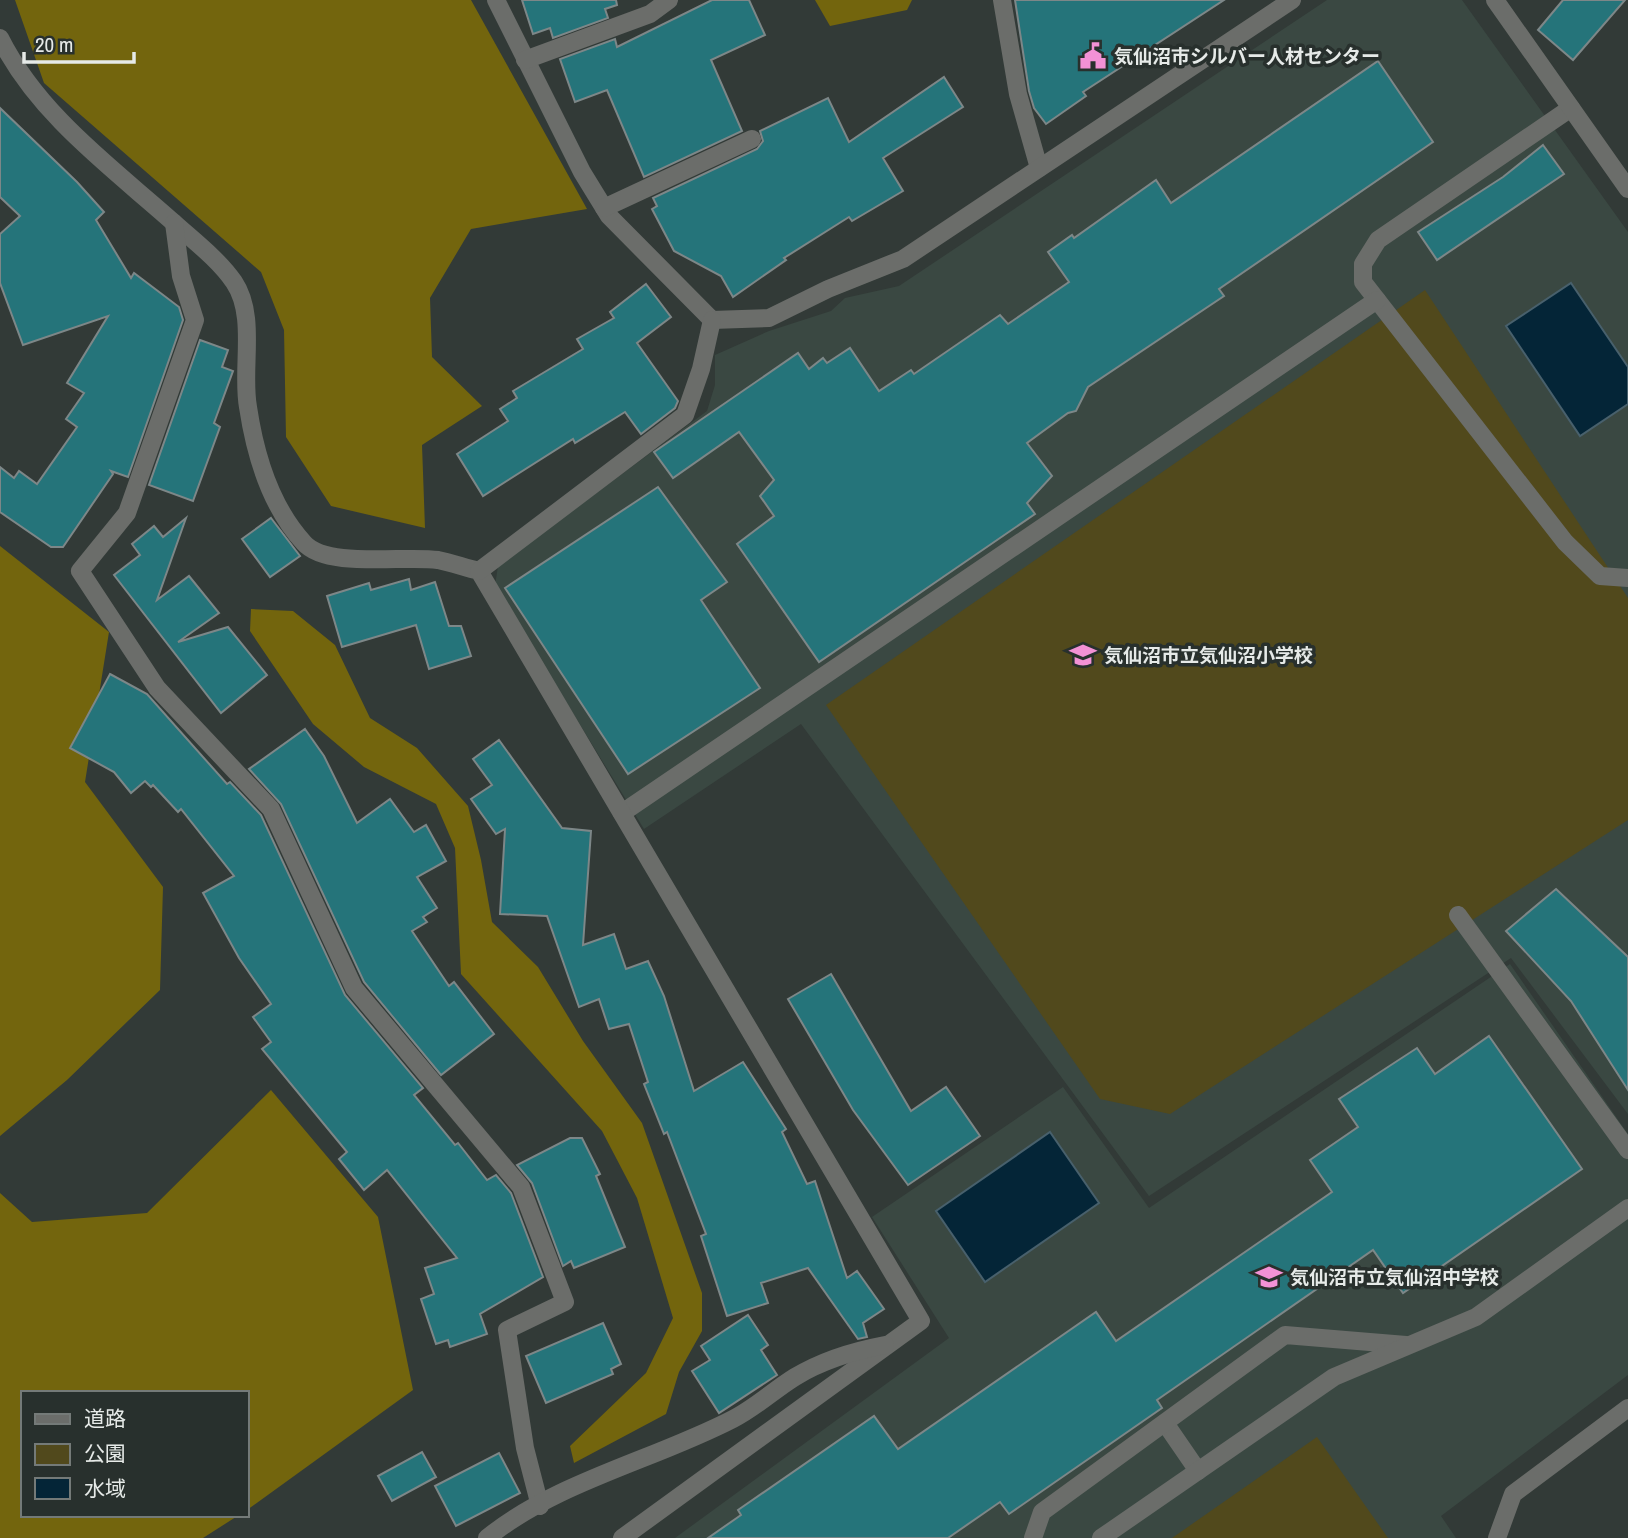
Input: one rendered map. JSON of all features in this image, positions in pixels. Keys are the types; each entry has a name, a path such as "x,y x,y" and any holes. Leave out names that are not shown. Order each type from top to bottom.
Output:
{"street":[{"path":"496,0 582,172 604,208 712,320 769,318 828,289 903,259 1292,0"},
{"path":"525,60 650,14 669,0"},
{"path":"1002,0 1018,94 1039,168"},
{"path":"1495,0 1628,189"},
{"path":"0,38 11,59 43,104 210,254 235,283 245,315 247,407 271,493 305,545 342,559 436,560 479,571 921,1321 622,1538"},
{"path":"1571,108 1378,240 1363,264 1363,282 1564,542 1601,576 1628,578"},
{"path":"604,208 752,139"},
{"path":"174,223 181,276 195,320 127,513 80,570 157,688 271,808 354,988 521,1186 565,1302 507,1330 525,1448 540,1506"},
{"path":"622,813 1377,300"},
{"path":"479,571 685,415 701,369 712,320"},
{"path":"1458,915 1628,1150"},
{"path":"1101,1538 1334,1377 1476,1317 1628,1208"},
{"path":"1033,1538 1042,1512 1286,1335 1410,1345"},
{"path":"487,1538 503,1525 540,1506 734,1418 796,1376 851,1351 892,1344"},
{"path":"1497,1538 1513,1494 1628,1408"},
{"path":"1165,1423 1198,1471"}],"shaded area":[{"path":"15,0 471,0 587,209 471,229 430,298 432,357 482,406 422,445 425,528 331,506 286,437 284,330 261,272 44,83"},
{"path":"815,0 912,0 907,10 830,26"},
{"name":"気仙沼市立気仙沼小学校","path":"1327,0 1462,0 1628,232 1628,1114 1511,958 1149,1196 801,724 644,829 495,586 498,566 707,411 715,385 715,355 769,331 831,311 845,298 899,286"},
{"path":"0,546 109,632 85,782 163,887 160,990 67,1080 0,1136"},
{"path":"251,609 293,611 335,645 370,718 417,748 468,806 492,922 538,967 583,1041 642,1123 702,1293 702,1331 679,1372 666,1414 574,1463 570,1446 646,1373 673,1318 637,1198 602,1131 461,974 455,848 436,804 364,767 313,724 250,631"},
{"name":"気仙沼市立気仙沼中学校","path":"1510,964 1628,1134 1628,1375 1441,1516 1456,1538 675,1538 949,1338 872,1217 1063,1087 1149,1208"},
{"path":"271,1090 378,1217 413,1390 248,1509 248,1391 21,1391 21,1517 236,1517 203,1538 0,1538 0,1193 32,1222 147,1213"}],"green space":[{"path":"1425,290 1628,598 1628,820 1170,1114 1100,1099 826,705"},
{"path":"1317,1437 1388,1538 1172,1538"}],"water":[{"path":"1571,283 1628,367 1628,404 1580,436 1506,326"},
{"path":"1050,1132 1099,1203 985,1282 936,1211"}],"building":[{"path":"522,0 616,0 617,5 605,9 608,18 553,38 550,28 533,34"},
{"path":"712,0 749,0 765,35 711,60 742,131 644,177 607,90 575,102 560,59 615,39 617,47"},
{"path":"1015,0 1224,0 1083,92 1086,96 1046,124 1034,108 1029,91"},
{"path":"1563,0 1625,0 1573,60 1538,30"},
{"path":"1378,61 1433,142 1219,289 1224,296 1088,387 1076,411 1068,413 1027,443 1052,476 1027,503 1035,514 819,662 737,544 774,516 760,496 774,480 739,432 673,478 654,452 798,353 809,369 823,358 827,363 850,348 879,391 911,370 914,374 1000,315 1008,324 1069,282 1048,252 1072,235 1074,238 1156,180 1171,203"},
{"path":"944,77 963,107 883,158 903,191 852,221 849,217 784,258 786,260 733,297 721,276 674,251 652,209 657,206 653,198 757,149 763,141 760,131 828,98 849,142"},
{"path":"0,108 77,182 104,212 96,220 131,278 134,273 179,307 183,320 128,477 111,471 113,474 63,547 51,547 0,512 0,467 14,478 19,471 37,484 77,427 66,419 84,393 67,383 108,316 23,345 0,283 0,234 20,216 0,197"},
{"path":"1543,145 1564,174 1437,260 1418,232 1503,177"},
{"path":"646,284 671,317 637,343 678,401 675,408 641,434 625,412 575,443 573,439 483,496 457,454 508,421 500,409 517,398 513,391 583,349 577,339 614,318 610,312"},
{"path":"200,340 228,350 222,367 233,371 214,423 220,427 193,501 149,485"},
{"path":"658,487 727,582 701,600 760,688 628,774 505,588"},
{"path":"186,518 157,600 189,576 219,613 178,642 228,627 267,675 221,713 114,575 140,555 132,544 154,526 163,537"},
{"path":"271,518 300,556 270,577 242,539"},
{"path":"409,579 411,590 435,582 449,626 461,626 471,656 429,669 416,625 342,647 327,596 369,583 371,590"},
{"path":"110,674 147,694 227,784 230,782 261,815 345,995 423,1088 414,1095 455,1145 458,1143 487,1180 496,1175 511,1193 543,1277 480,1314 487,1334 450,1347 448,1340 436,1344 421,1299 434,1294 425,1268 457,1258 387,1170 364,1190 339,1159 347,1152 262,1049 271,1042 253,1017 271,1004 239,958 203,893 234,876 181,809 178,812 153,785 151,787 145,781 131,793 114,772 70,748"},
{"path":"305,729 324,756 357,823 390,799 414,832 426,825 446,861 417,877 437,908 423,917 427,922 412,931 449,986 454,982 494,1034 441,1075 364,982 281,804 249,769"},
{"path":"499,740 562,828 591,831 583,945 614,934 626,969 648,961 664,996 694,1091 743,1062 786,1129 782,1132 807,1184 815,1181 847,1278 857,1271 884,1309 863,1323 867,1337 858,1339 808,1268 761,1283 768,1303 727,1316 701,1236 706,1234 667,1132 664,1134 644,1084 648,1082 629,1024 609,1029 599,999 579,1007 547,916 500,914 505,829 496,834 471,799 492,785 473,759"},
{"path":"1556,889 1628,957 1628,1090 1571,1001 1506,931"},
{"path":"831,974 911,1111 946,1087 980,1136 908,1185 853,1110 788,999"},
{"path":"1489,1036 1582,1169 1403,1293 1373,1250 1157,1400 1162,1408 1009,1514 1000,1502 948,1538 708,1538 741,1515 738,1510 874,1416 898,1449 1096,1312 1116,1341 1332,1192 1310,1160 1358,1127 1339,1099 1417,1048 1435,1074"},
{"path":"570,1138 582,1138 600,1174 596,1176 625,1247 574,1268 571,1261 563,1266 532,1183 517,1165"},
{"path":"748,1315 768,1345 761,1350 777,1375 719,1413 692,1371 710,1360 701,1346"},
{"path":"603,1323 621,1364 611,1369 613,1374 546,1403 526,1356"},
{"path":"422,1452 436,1477 392,1501 378,1476"},
{"path":"499,1453 520,1493 456,1526 435,1486"}],"place":[{"name":"気仙沼市シルバー人材センター","path":"1093,56"},
{"name":"気仙沼市立気仙沼小学校","path":"1083,655"},
{"name":"気仙沼市立気仙沼中学校","path":"1269,1277"}]}
